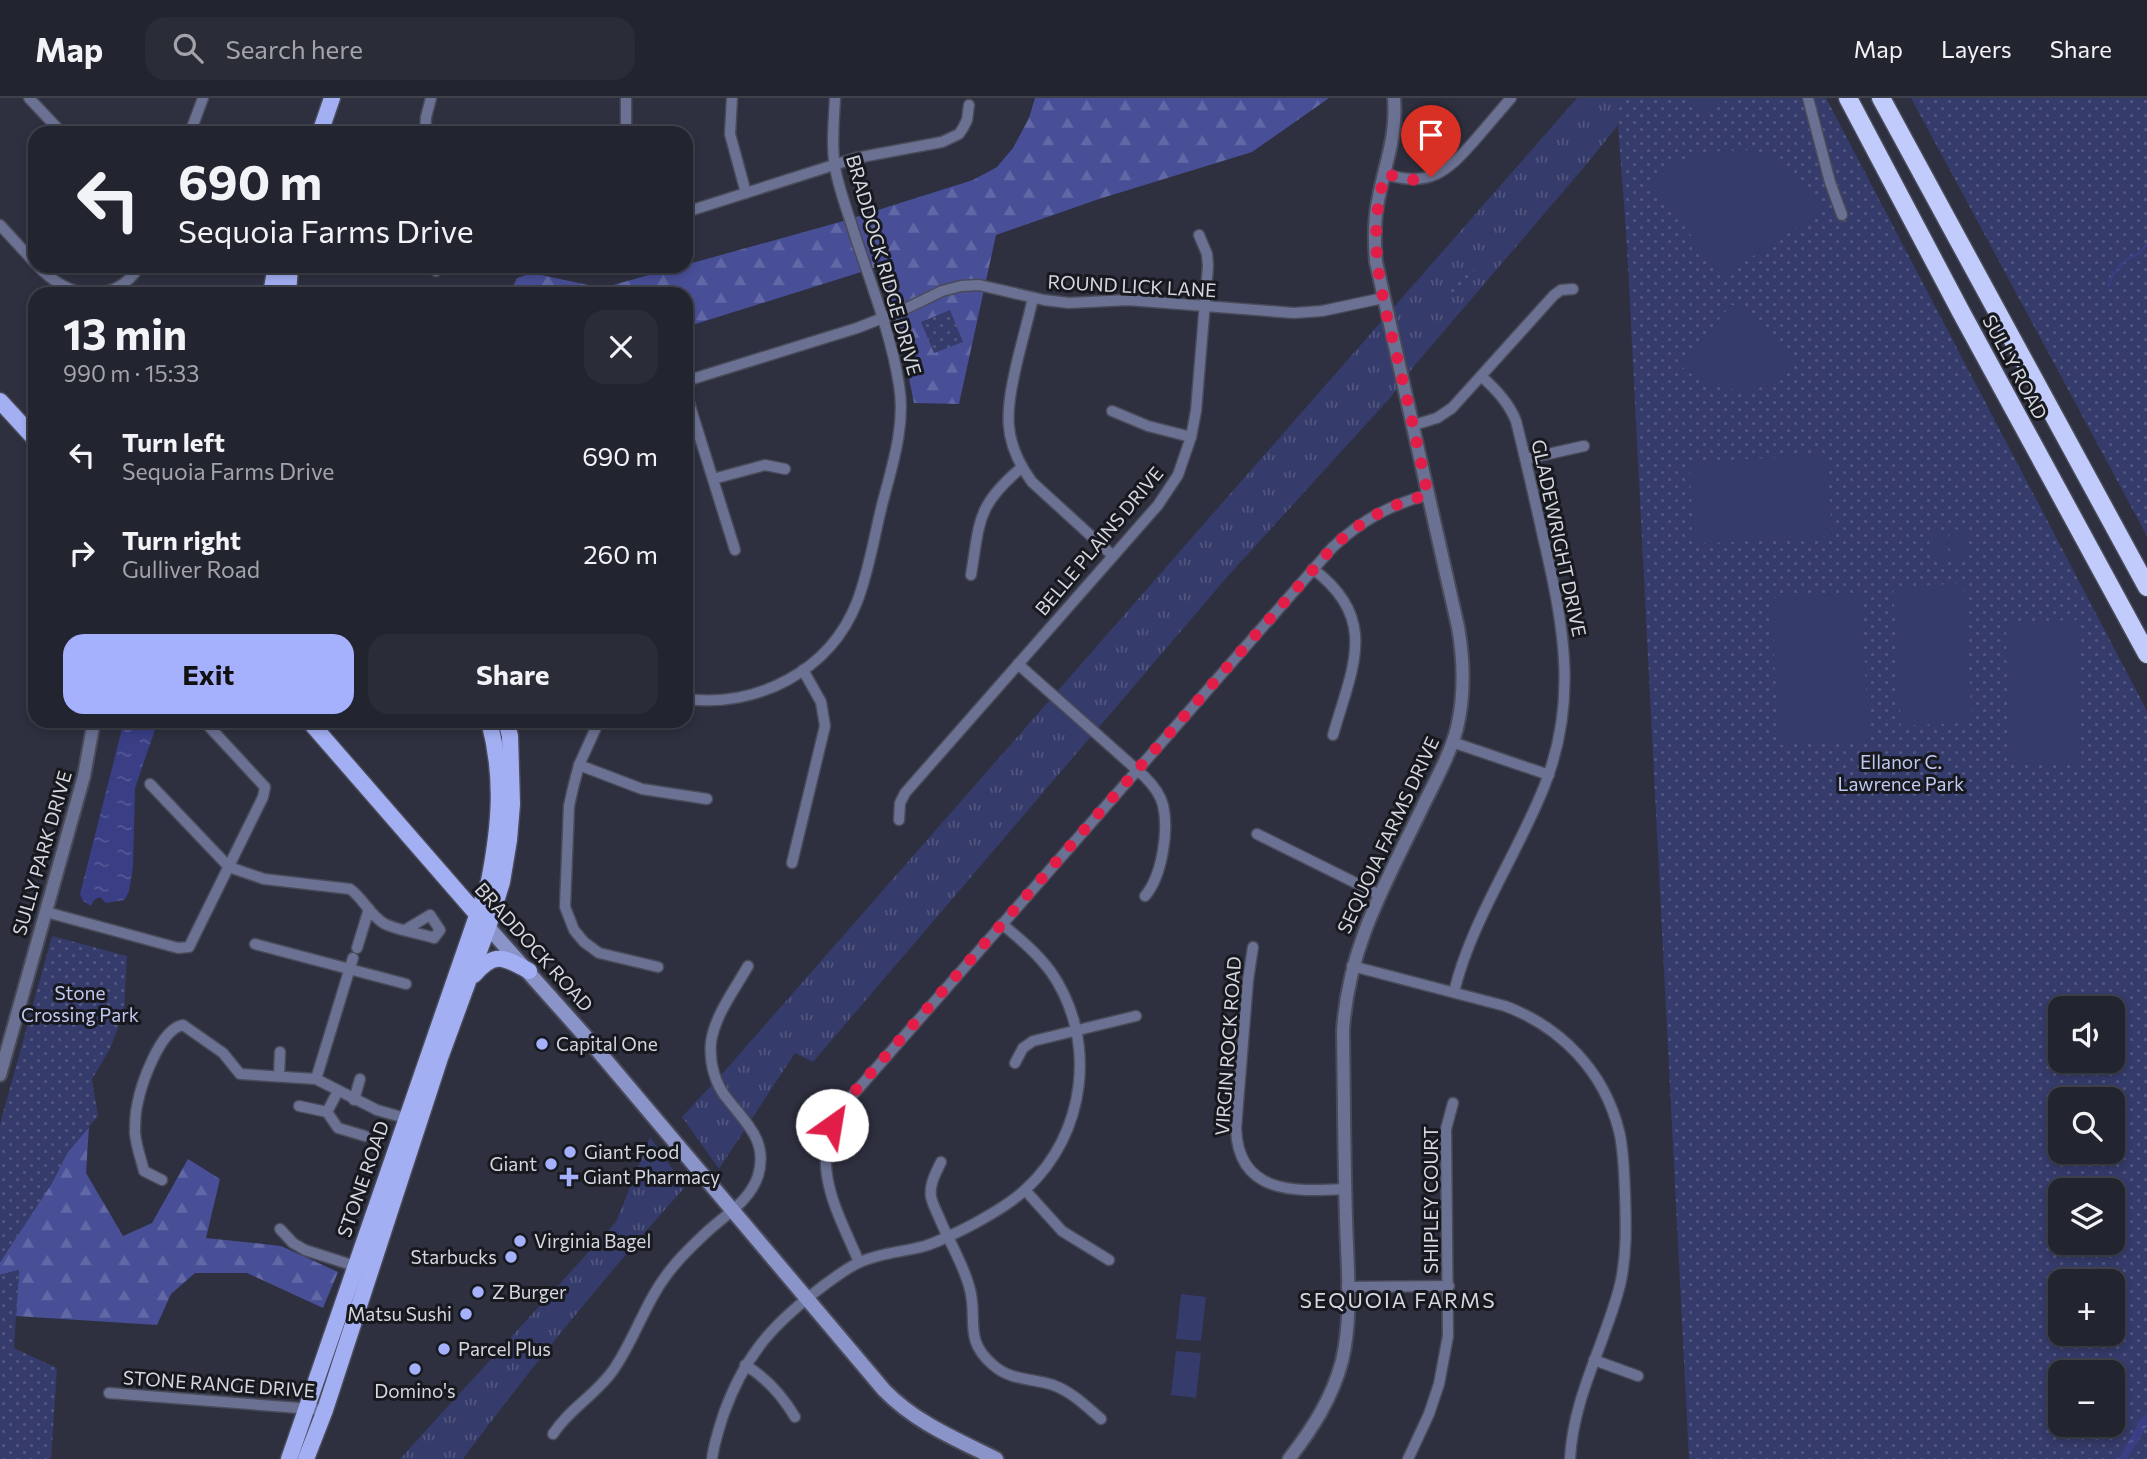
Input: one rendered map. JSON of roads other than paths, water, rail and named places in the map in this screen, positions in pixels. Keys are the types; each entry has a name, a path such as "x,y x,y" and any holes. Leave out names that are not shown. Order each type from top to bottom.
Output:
{"highway":[{"name":"SULLY ROAD","path":"1848,98 2147,654"},
{"name":"SULLY ROAD","path":"1881,98 2147,587"}],"main road":[{"path":"322,126 332,98"},
{"path":"334,126 344,98"},
{"path":"0,401 28,431"},
{"name":"BRADDOCK ROAD","path":"315,728 529,971 884,1390 902,1408 936,1430 996,1459"},
{"name":"STONE ROAD","path":"306,1459 325,1410 489,881 499,821 500,793 490,728"},
{"name":"STONE ROAD","path":"289,1459 355,1266 440,1058 502,882 509,840 512,772 508,728"},
{"path":"468,983 482,965 496,958 506,959 529,971"}],"street":[{"path":"29,98 55,126"},
{"path":"193,126 203,98"},
{"path":"425,126 431,98"},
{"path":"626,98 626,126"},
{"path":"732,98 730,134 747,193"},
{"name":"BRADDOCK RIDGE DRIVE","path":"693,699 716,701 742,698 765,691 803,670 831,644 845,625 863,582 898,440 900,386 834,165 835,98"},
{"name":"SEQUOIA FARMS DRIVE","path":"1289,1459 1322,1412 1336,1380 1345,1345 1348,1287 1343,1031 1352,966 1380,895 1452,742 1462,699 1463,654 1458,627 1376,262 1377,205 1393,142 1394,98"},
{"path":"1385,174 1412,180 1431,177 1445,171 1511,98"},
{"path":"1808,98 1830,182 1842,215"},
{"path":"693,210 878,152 930,145 950,139 963,128 969,105"},
{"path":"0,225 28,255"},
{"name":"BELLE PLAINS DRIVE","path":"900,820 900,803 905,793 1170,488 1184,463 1196,411 1205,306 1208,260 1199,235"},
{"path":"45,273 63,287"},
{"path":"118,287 127,282 134,273"},
{"name":"ROUND LICK LANE","path":"693,379 882,319 942,291 961,286 979,285 1033,298 1069,303 1128,300 1307,313 1383,298"},
{"path":"1413,425 1437,418 1452,408 1554,295 1561,290 1573,289"},
{"path":"1033,298 1008,407 1009,434 1021,468 1038,489 1112,555"},
{"name":"GLADEWRIGHT DRIVE","path":"1454,992 1464,957 1549,775 1566,687 1561,619 1526,459 1512,410 1498,391 1482,377"},
{"path":"1112,411 1148,426 1192,437"},
{"path":"693,415 735,550"},
{"path":"1526,459 1584,446"},
{"path":"713,479 765,465 785,469"},
{"path":"971,575 977,531 985,509 1002,484 1021,468"},
{"path":"859,1262 832,1200 827,1183 825,1155 832,1125 848,1099 1340,540 1366,519 1397,504 1428,495"},
{"path":"1313,569 1328,580 1342,596 1351,612 1356,632 1355,657 1333,735"},
{"path":"1018,664 1137,770 1161,797 1165,817 1159,873 1145,896"},
{"path":"792,863 825,726 821,702 803,670"},
{"name":"SULLY PARK DRIVE","path":"0,1075 84,776 93,728"},
{"path":"46,912 178,948 186,948 192,943 263,797 265,787 211,728"},
{"path":"596,728 579,765 569,807 564,899 569,921 584,942 599,953 658,967"},
{"path":"1452,742 1549,775"},
{"path":"579,765 642,789 707,799"},
{"path":"150,784 229,867 264,879 350,889 362,897 369,909 384,923 405,930"},
{"path":"1257,834 1380,895"},
{"path":"316,1079 369,909"},
{"path":"712,1459 718,1431 732,1392 745,1365 771,1331 827,1283 859,1262 923,1247 948,1237 1003,1206 1025,1190 1053,1157 1065,1136 1079,1091 1080,1069 1076,1030 1069,1006 1052,974 1032,950 1002,924"},
{"path":"255,944 406,984"},
{"name":"VIRGIN ROCK ROAD","path":"1253,947 1236,1128 1239,1151 1256,1176 1273,1186 1290,1190 1345,1189"},
{"path":"553,1434 563,1419 593,1394 614,1369 648,1302 671,1269 752,1189 760,1167 758,1143 751,1126 728,1101 718,1085 712,1068 711,1048 718,1020 748,966"},
{"path":"1352,966 1526,1014 1561,1037 1588,1065 1614,1113 1623,1158 1625,1255 1617,1294 1575,1422 1570,1459"},
{"path":"1015,1063 1023,1048 1033,1041 1136,1016"},
{"path":"162,1180 144,1171 135,1136 136,1108 143,1081 168,1033 183,1025 223,1053 240,1074 316,1079 377,1110 413,1120"},
{"path":"279,1076 280,1052"},
{"path":"354,1100 360,1079"},
{"path":"327,1112 338,1091"},
{"name":"SHIPLEY COURT","path":"1408,1459 1429,1414 1445,1360 1449,1323 1446,1129 1453,1103"},
{"path":"299,1106 327,1112 338,1128 365,1136"},
{"path":"942,1162 932,1181 931,1194 969,1283 973,1332 985,1358 1009,1376 1066,1390 1101,1419"},
{"path":"1025,1190 1062,1231 1110,1259"},
{"path":"281,1228 293,1243 304,1250 355,1266"},
{"path":"1348,1287 1449,1286"},
{"path":"1594,1360 1638,1377"},
{"path":"745,1365 784,1398 795,1417"},
{"name":"STONE RANGE DRIVE","path":"110,1393 325,1410"}],"water":[{"path":"122,728 156,728 135,788 133,867 129,892 124,900 106,903 100,897 94,900 91,906 83,901 80,894"},
{"path":"2147,1413 2147,1426 2127,1459 2119,1459 2140,1420"}],"waterway":[{"path":"2108,286 2125,260 2141,252 2147,244"}],"place":[{"name":"Capital One","path":"542,1044"},
{"name":"Giant Food","path":"570,1152"},
{"name":"Giant","path":"551,1164"},
{"name":"Giant Pharmacy","path":"569,1177"},
{"name":"Virginia Bagel","path":"520,1241"},
{"name":"Starbucks","path":"511,1257"},
{"name":"Z Burger","path":"478,1292"},
{"name":"Matsu Sushi","path":"466,1314"},
{"name":"Parcel Plus","path":"444,1349"},
{"name":"Domino's","path":"415,1369"}],"district":[{"name":"SEQUOIA FARMS","path":"1398,1301"}],"park label":[{"name":"Ellanor C. Lawrence Park","path":"1901,773"},
{"name":"Stone Crossing Park","path":"80,1004"}]}
